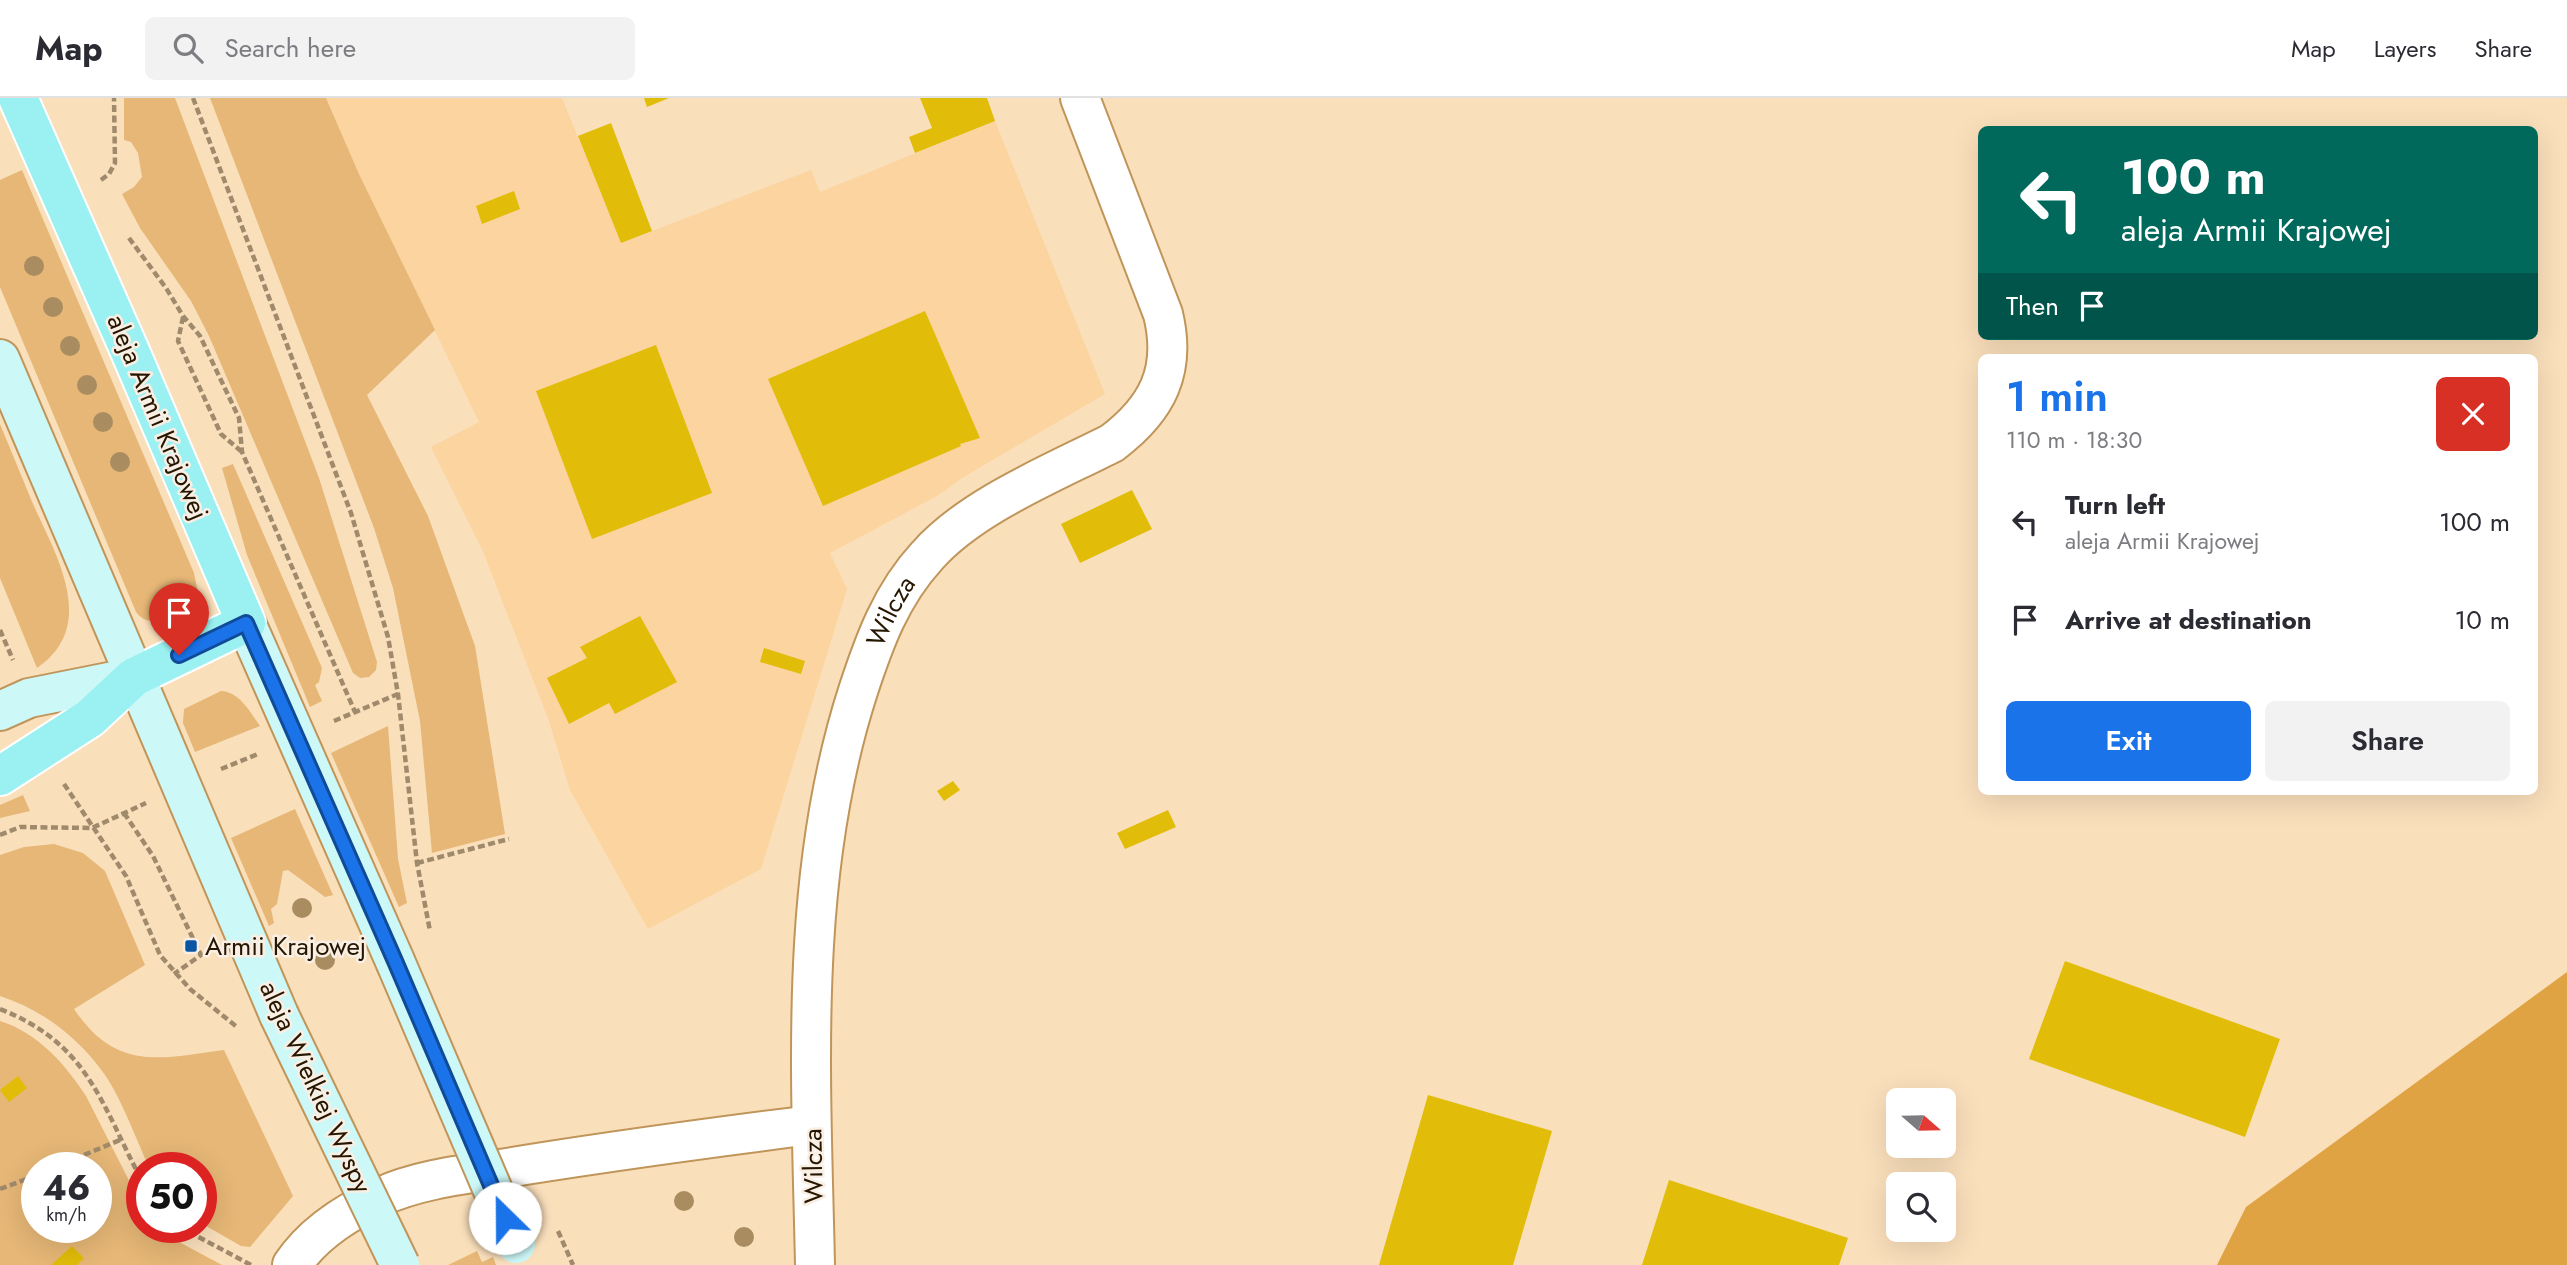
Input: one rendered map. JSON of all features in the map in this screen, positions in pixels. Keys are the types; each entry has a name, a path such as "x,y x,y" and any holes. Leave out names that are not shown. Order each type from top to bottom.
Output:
{"main road":[{"name":"aleja Armii Krajowej","path":"18,98 246,623"},
{"path":"0,359 134,677"},
{"path":"0,711 29,698 134,677 246,623 520,1254"},
{"path":"0,776 90,718 134,677"},
{"name":"aleja Wielkiej Wyspy","path":"134,677 279,1015 400,1265"}],"street":[{"name":"Wilcza","path":"815,1265 811,976 819,877 832,782 857,695 886,615 914,570 958,527 1017,492 1112,443 1136,424 1155,398 1165,370 1168,334 1163,314 1080,98"},
{"path":"292,1265 300,1253 328,1228 380,1197 440,1179 691,1140 811,1125"}],"path":[{"path":"100,180 109,174 114,163 114,98"},
{"path":"193,98 351,513 388,637 398,694 417,863 430,932"},
{"path":"125,234 200,336 239,418 242,452 355,712"},
{"path":"183,316 178,341 220,434 242,452"},
{"path":"332,722 398,694"},
{"path":"210,774 258,753"},
{"path":"0,835 20,827 92,828 147,802"},
{"path":"124,813 153,856 201,955 174,974"},
{"path":"92,828 126,876 160,955 174,974 242,1033"},
{"path":"417,863 509,839"},
{"path":"0,1009 36,1025 78,1060 90,1078 126,1152"},
{"path":"91,1152 120,1140"},
{"path":"0,1189 21,1181"},
{"path":"556,1227 573,1265"},
{"path":"210,1243 251,1265"}],"shaded area":[{"path":"124,98 175,98 319,478 377,662 376,670 369,677 360,678 353,673 209,336 191,301 140,228 122,194 134,187 142,177 138,153 131,142 124,140"},
{"path":"210,98 326,98 359,174 435,330 367,395 428,516 475,646 505,834 432,853 420,721 393,588 374,528"},
{"path":"326,98 562,98 621,243 811,170 820,192 995,121 1105,394 962,478 937,496 830,553 847,589 761,869 648,929 570,790 549,721 482,549 431,447 479,422 359,174"},
{"path":"22,170 194,573 197,592 195,600 162,619 148,621 136,612 0,287 0,180"},
{"path":"0,424 61,567 67,589 69,611 66,632 56,651 37,668 0,578"},
{"path":"233,464 322,668 319,682 315,685 322,701 310,707 247,555 222,468"},
{"path":"221,691 239,699 260,726 195,752 183,723 184,709"},
{"path":"388,726 398,859 407,903 399,907 331,753"},
{"path":"23,795 30,811 0,818 0,805"},
{"path":"295,809 333,895 325,897 288,870 283,871 277,904 271,909 274,923 269,926 231,838"},
{"path":"54,844 83,853 105,871 145,965 74,1009 90,1029 106,1043 123,1052 140,1056 179,1056 224,1050 293,1196 250,1247 241,1246 217,1232 217,1152 142,1152 111,1085 84,1049 45,1017 0,996 0,855 24,847"},
{"path":"2567,972 2567,1265 2217,1265 2246,1207"},
{"path":"0,1021 27,1033 49,1051 60,1061 86,1096 126,1175 126,1243 181,1243 222,1265 0,1265"},
{"path":"477,1251 482,1262 493,1257 496,1265 448,1265"}],"building":[{"path":"644,98 669,98 647,107"},
{"path":"920,98 987,98 995,121 915,153 909,137 932,128"},
{"path":"611,123 652,231 621,243 578,136"},
{"path":"514,191 520,209 482,224 476,206"},
{"path":"925,311 980,438 960,444 961,446 823,506 768,379"},
{"path":"656,345 712,493 592,539 536,391"},
{"path":"1132,490 1152,529 1080,563 1061,524"},
{"path":"640,616 677,682 615,714 609,703 569,724 547,678 587,658 580,647"},
{"path":"764,648 805,661 801,674 760,662"},
{"path":"953,781 960,790 944,801 937,791"},
{"path":"1168,810 1176,827 1125,849 1117,833"},
{"path":"2065,961 2280,1039 2245,1137 2029,1059"},
{"path":"18,1076 27,1088 9,1102 0,1090"},
{"path":"1428,1095 1552,1131 1513,1265 1379,1265"},
{"path":"1669,1180 1848,1238 1839,1265 1642,1265"},
{"path":"72,1246 84,1258 77,1265 51,1265"}],"place":[{"name":"Armii Krajowej","path":"191,946"}],"route":[{"path":"179,655 246,623 505,1218"}]}
